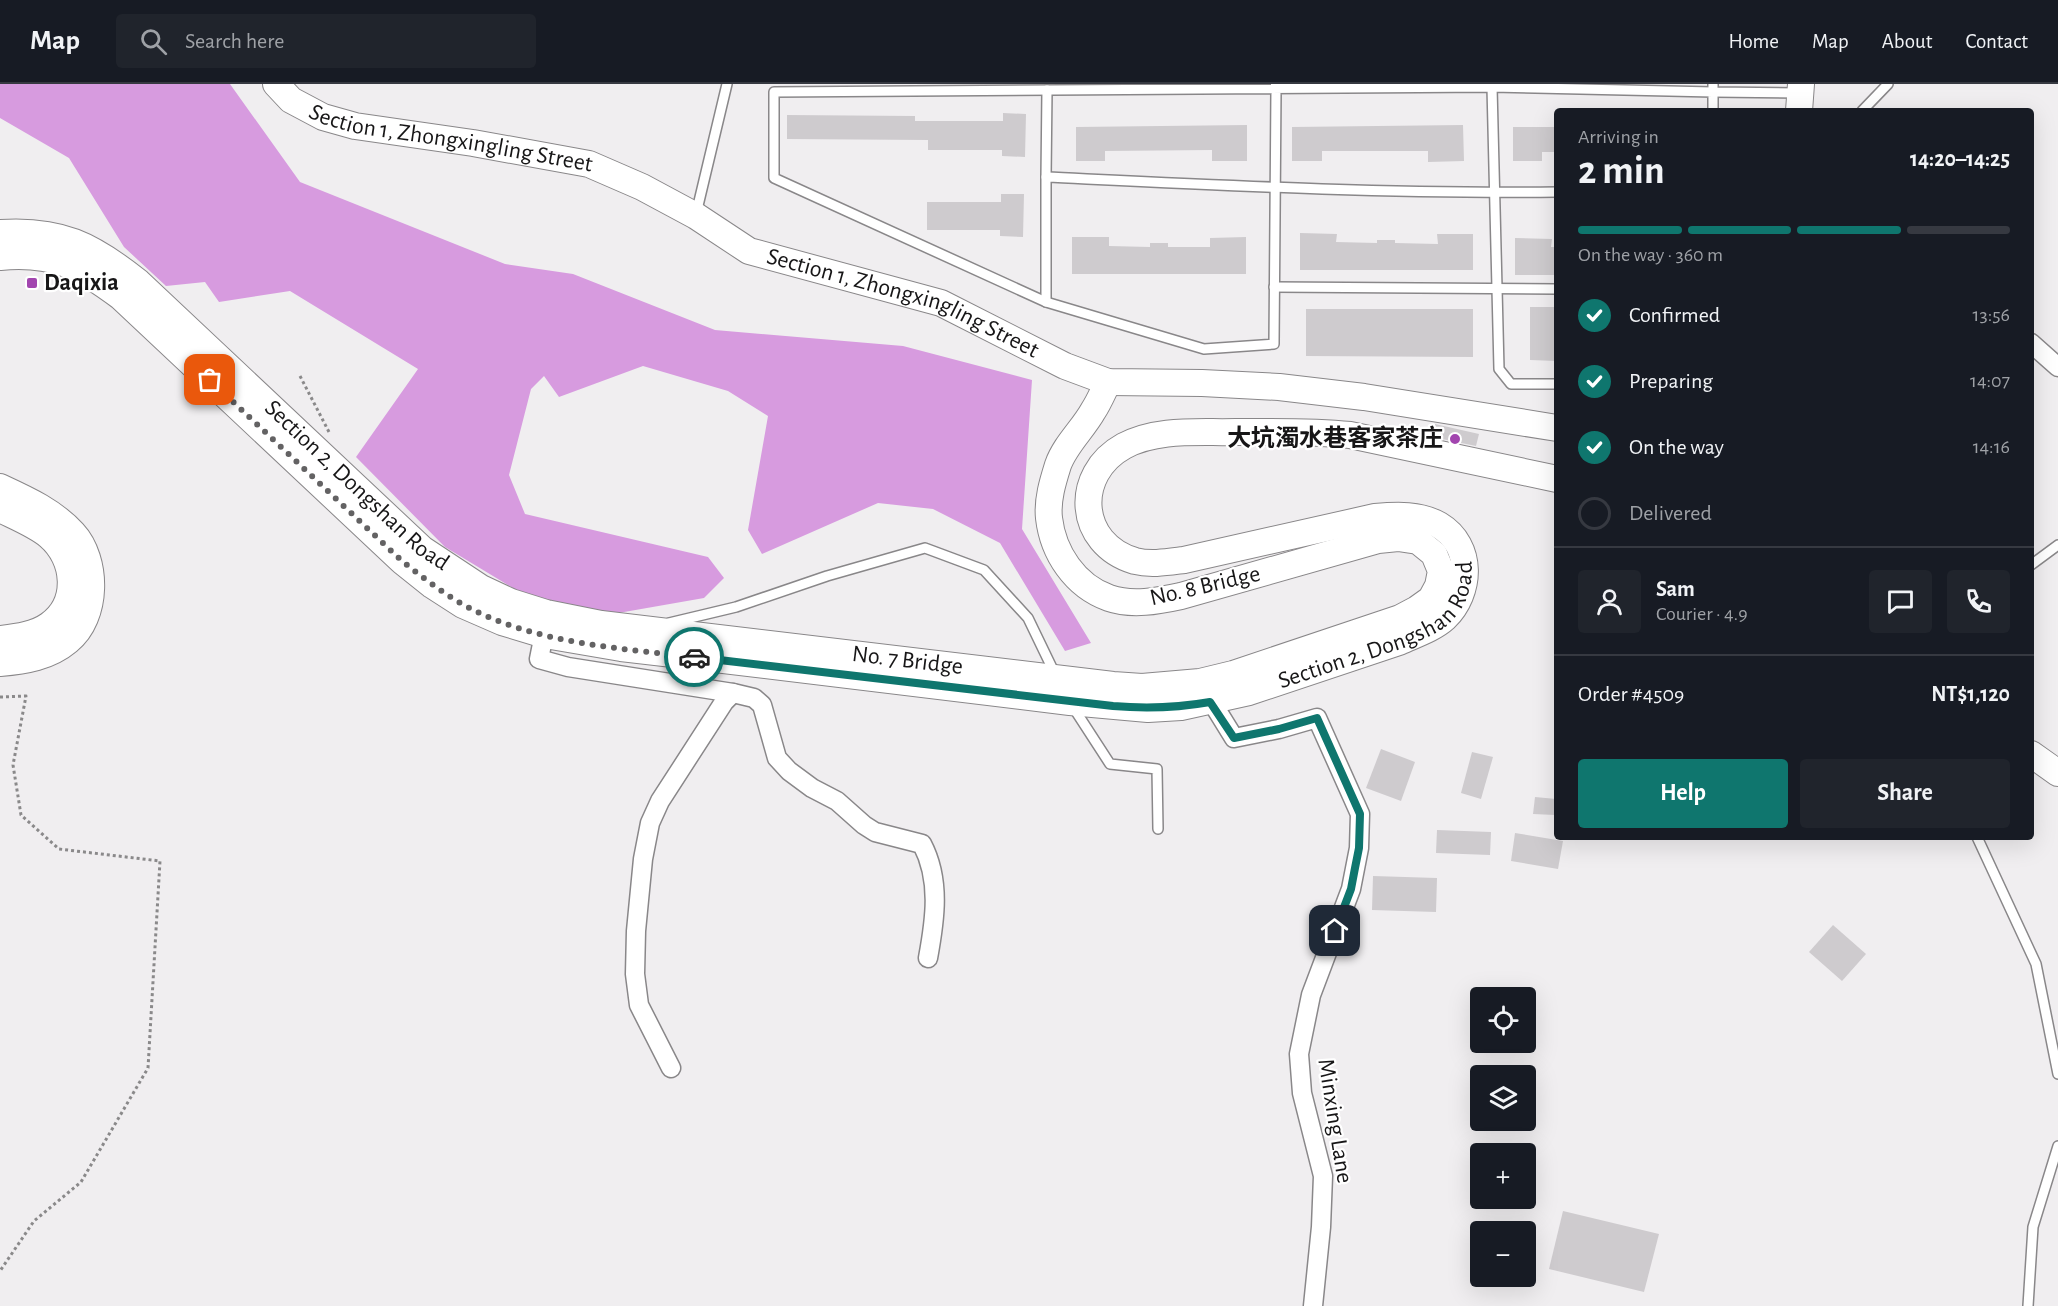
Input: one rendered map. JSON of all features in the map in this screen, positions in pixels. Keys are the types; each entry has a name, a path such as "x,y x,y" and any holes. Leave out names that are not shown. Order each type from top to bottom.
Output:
{"main road":[{"name":"Section 1, Zhongxingling Street","path":"276,84 291,100 323,117 344,123 589,164 642,187 696,216 749,251 941,303 1065,366 1108,382 1279,387 1364,396 1554,428"},
{"name":"Section 2, Dongshan Road","path":"0,232 24,231 49,234 75,241 117,265 153,296 422,549 481,588 511,602 546,624 621,648 692,646"},
{"name":"Section 2, Dongshan Road","path":"0,257 23,255 50,258 75,267 99,280 121,297 402,561 432,585 463,604 502,622 644,629 692,646"},
{"name":"No. 8 Bridge","path":"1108,382 1094,411 1060,461 1051,487 1049,517 1055,544 1068,568 1087,587 1110,598 1135,602 1159,600 1181,596 1378,540"},
{"name":"Section 2, Dongshan Road","path":"1017,684 1063,690 1142,687 1205,692 1261,688 1399,642 1443,620 1456,606 1464,590 1466,573 1462,555 1454,539 1440,526 1420,518 1397,515 1376,517 1158,564 1136,561 1117,553 1104,542 1094,527 1088,507 1089,487 1098,469 1108,457 1124,446 1142,439 1170,433 1315,431 1350,435 1554,478"},
{"path":"0,487 37,505 74,533 86,551 91,571 92,593 85,618 70,640 50,653 26,661 0,663"},
{"path":"0,509 49,536 67,557 72,584 66,607 49,625 25,636 0,639"},
{"name":"Section 2, Dongshan Road","path":"1205,692 1265,665 1401,618 1431,599 1438,586 1441,571 1434,554 1418,541 1398,538 1378,540"},
{"name":"No. 7 Bridge","path":"692,646 1017,684"},
{"path":"2034,756 2058,773"}],"street":[{"path":"2034,346 2058,367"},
{"path":"546,624 539,659 568,667 754,698 762,705 777,758 789,771 812,788 837,801 875,832 922,844 931,866 936,913 928,958"},
{"name":"Minxing Lane","path":"1205,692 1234,738 1317,718 1360,814 1359,848 1351,889 1311,995 1299,1054 1302,1093 1323,1176 1321,1227 1313,1306"},
{"path":"671,1068 639,1005 635,974 636,930 643,859 650,823 660,801 724,702 733,693"}],"lane":[{"path":"696,216 726,84"},
{"path":"1865,108 1888,84"},
{"path":"1276,86 1274,344 1204,349 1046,302 774,178 774,92 1276,86 1713,88 1803,100"},
{"path":"1492,87 1500,369 1511,384 1554,384"},
{"path":"1713,88 1713,108"},
{"path":"1046,302 1047,90"},
{"path":"1046,177 1275,188 1495,193 1554,192"},
{"path":"1274,287 1554,289"},
{"path":"2034,563 2058,545"},
{"path":"644,629 736,607 827,576 925,548 984,570 1028,618 1063,690 1110,764 1157,769 1158,829"},
{"path":"1978,840 2036,963 2058,1074"},
{"path":"2028,1306 2033,1227 2058,1146"}],"path":[{"path":"0,697 26,696 13,765 21,815 59,849 160,861 148,1068 81,1182 34,1221 0,1271"}],"shaded area":[{"path":"0,84 230,84 300,182 505,264 573,274 715,330 903,346 1032,380 1022,529 1091,643 1065,651 1000,543 933,509 878,503 762,554 748,530 768,416 728,391 643,366 559,397 544,376 531,389 509,475 525,514 708,557 724,578 704,598 607,615 526,596 445,547 356,457 418,369 290,291 219,302 205,282 166,286 124,247 69,158 0,118"}],"building":[{"path":"1003,113 1026,114 1025,157 1002,156 1002,150 928,150 928,140 787,139 787,115 915,116 915,121 1003,121"},
{"path":"1247,125 1247,161 1212,161 1212,150 1105,151 1105,161 1076,161 1076,127"},
{"path":"1463,125 1464,161 1428,162 1428,151 1322,151 1322,161 1292,161 1292,127"},
{"path":"1513,127 1554,127 1554,152 1542,152 1542,161 1513,161"},
{"path":"1001,194 1024,194 1023,237 1000,236 1000,230 927,230 927,202 1001,202"},
{"path":"1300,233 1337,234 1336,242 1377,243 1377,240 1395,240 1395,243 1438,244 1437,234 1473,234 1473,270 1300,270"},
{"path":"1072,237 1109,237 1109,246 1150,247 1150,243 1168,243 1168,247 1210,247 1210,238 1246,237 1246,274 1072,274"},
{"path":"1515,238 1552,239 1554,275 1515,275"},
{"path":"1530,307 1554,307 1554,361 1530,360"},
{"path":"1306,309 1473,309 1473,357 1306,356"},
{"name":"大坑濁水巷客家茶庄","path":"1435,424 1479,434 1476,446 1432,437"},
{"path":"1381,749 1415,762 1401,801 1366,788"},
{"path":"1472,752 1493,757 1481,799 1461,793"},
{"path":"1535,797 1554,799 1554,815 1533,814"},
{"path":"1437,830 1491,832 1490,855 1436,853"},
{"path":"1515,833 1563,841 1558,869 1511,861"},
{"path":"1373,876 1437,878 1436,912 1372,910"},
{"path":"1833,925 1866,954 1842,981 1809,952"},
{"path":"1563,1211 1659,1234 1644,1292 1549,1269"}],"way so far":[{"path":"210,380 402,561 432,585 463,604 502,622 545,634 621,648 694,657"}],"place":[{"name":"Daqixia","path":"32,283"},
{"name":"大坑濁水巷客家茶庄","path":"1455,439"}],"route":[{"path":"694,657 1113,706 1148,709 1210,702 1234,738 1317,718 1360,814 1359,848 1351,889 1335,931"}]}
